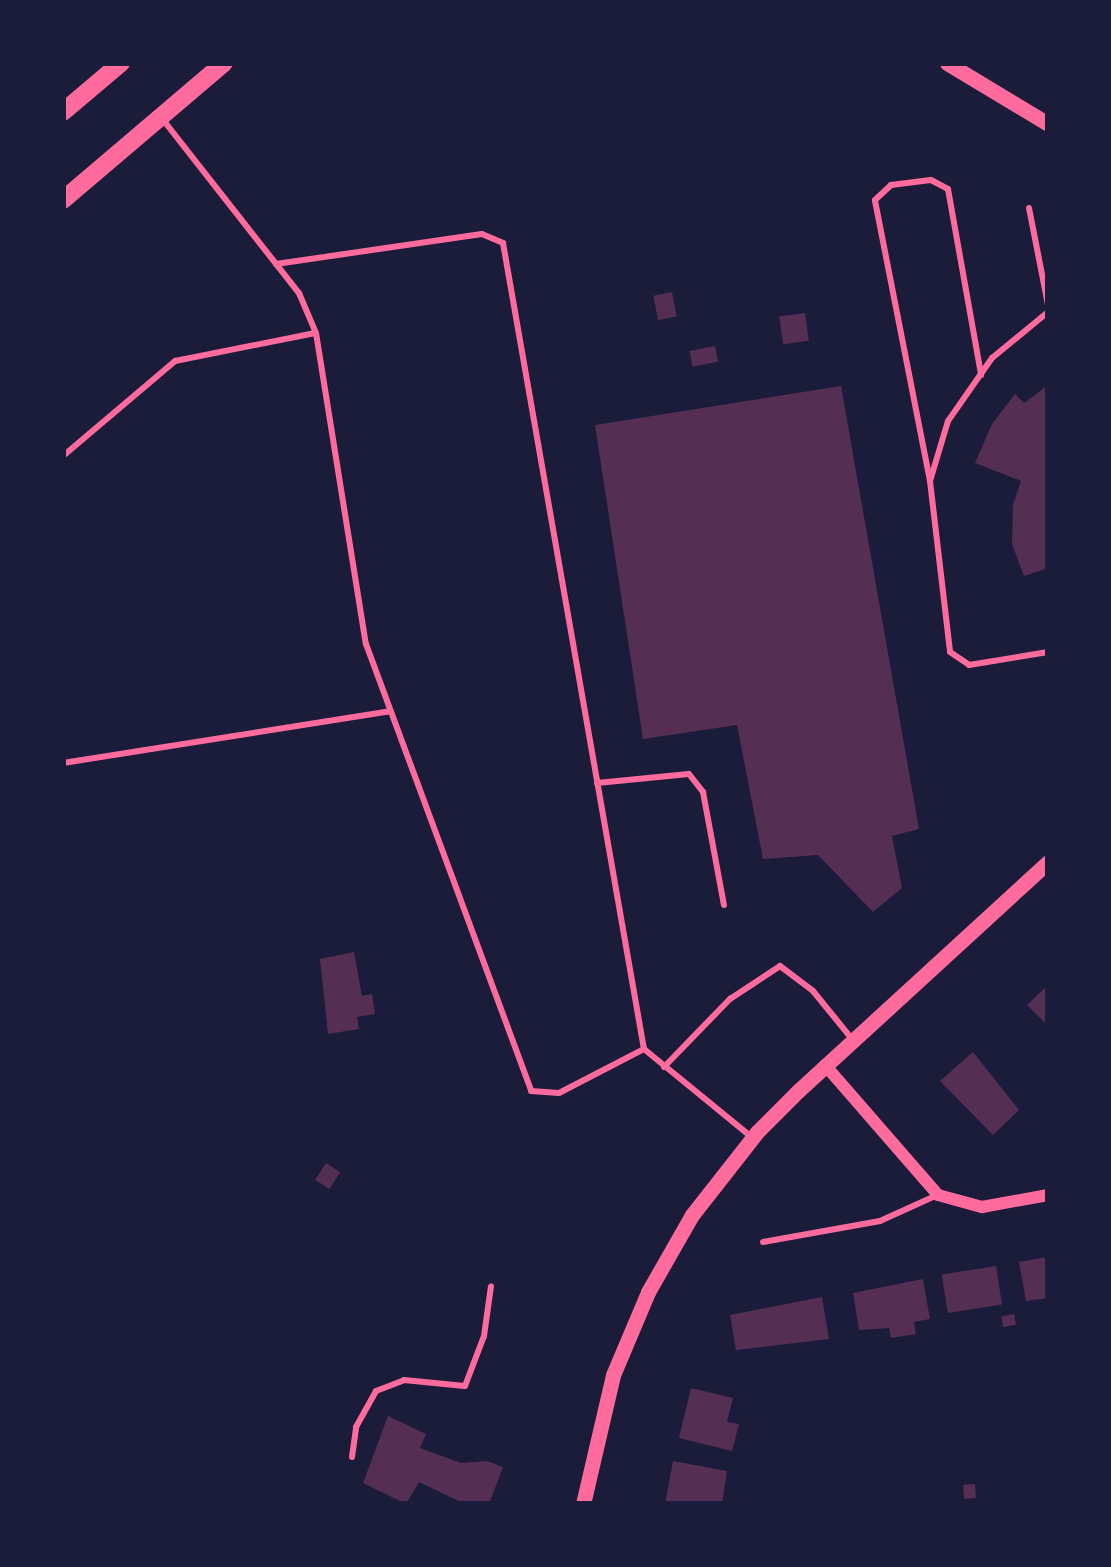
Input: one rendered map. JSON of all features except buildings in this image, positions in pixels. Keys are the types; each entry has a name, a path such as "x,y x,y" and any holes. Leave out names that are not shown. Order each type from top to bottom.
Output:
{"main road":[{"path":"63,112 121,63"},
{"path":"63,200 224,63"}],"street":[{"path":"946,63 1048,124"},
{"path":"584,1504 613,1375 648,1292 692,1215 752,1138 825,1065 979,930 1048,862"},
{"path":"825,1065 938,1195 982,1207 1048,1195"}],"lane":[{"path":"162,118 299,293 316,333 366,644 531,1091 560,1093 644,1049"},
{"path":"981,374 948,189 931,180 892,185 874,200 930,481 950,652 969,665 1048,652"},
{"path":"930,481 948,422 981,374 1048,309 1029,208"},
{"path":"276,264 482,234 503,244 644,1049 752,1138"},
{"path":"63,456 176,361 316,333"},
{"path":"63,763 390,711"},
{"path":"597,783 689,773 703,792 724,905"},
{"path":"664,1067 730,999 780,966 813,991 852,1039"},
{"path":"764,1242 880,1221 938,1195"},
{"path":"352,1457 356,1427 376,1391 404,1380 465,1386 484,1336 491,1286"}]}
